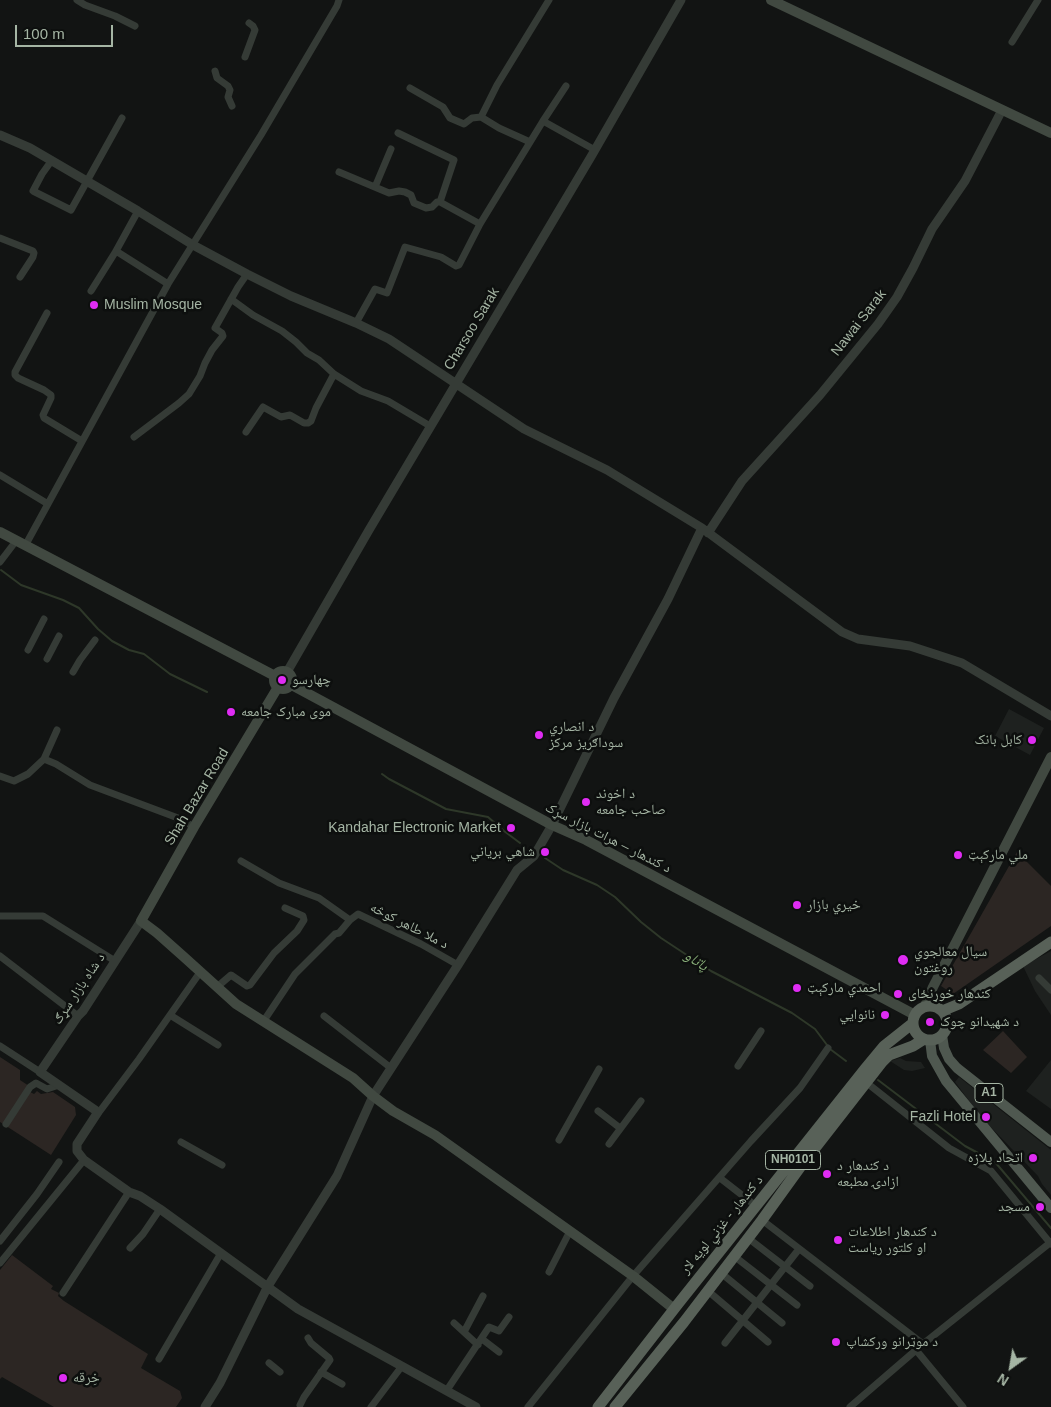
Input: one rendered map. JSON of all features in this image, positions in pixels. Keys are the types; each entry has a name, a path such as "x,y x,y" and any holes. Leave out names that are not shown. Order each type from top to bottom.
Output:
{"highway":[{"path":"942,1011 959,1004 1051,942"},
{"path":"925,1006 931,1006 937,1007 942,1011 946,1016 947,1023 942,1035 938,1038 927,1039 916,1032 914,1019 917,1011 925,1006"},
{"name":"د کندهار - غزني لويه لار","path":"598,1407 884,1046 914,1019"},
{"name":"د کندهار - غزني لويه لار","path":"616,1407 684,1322 801,1166 878,1068 889,1056 927,1039"}],"main road":[{"path":"771,0 1051,134"},
{"path":"0,532 275,676"},
{"path":"280,672 287,672 291,678 290,684 286,688 278,687 274,681 275,676 280,672"},
{"name":"د کندهار – هرات بازار سړک","path":"290,684 552,824 586,840 914,1019"},
{"name":"Shah Bazar Road","path":"141,921 194,827 278,687"},
{"path":"925,1006 1051,757"},
{"path":"141,921 236,1004 353,1078 393,1111 435,1135 633,1276 674,1309"},
{"name":"A1","path":"942,1035 944,1048 957,1068 1051,1142"},
{"path":"927,1039 932,1056 946,1081 1051,1208"}],"street":[{"path":"77,0 135,26"},
{"path":"0,562 21,543 48,504 168,284 276,110 339,0"},
{"path":"481,117 497,86 549,0"},
{"name":"Charsoo Sarak","path":"287,672 682,0"},
{"path":"1012,42 1038,0"},
{"path":"245,57 254,30 253,26 249,23"},
{"path":"215,71 217,78 228,86 230,90 228,97 232,106"},
{"path":"356,324 374,290 387,293 406,247 441,257 458,266 480,224 566,86"},
{"path":"410,88 443,107 450,118 464,124 472,118 481,117 499,128 530,142"},
{"name":"Nawai Sarak","path":"205,1407 220,1383 268,1286 337,1176 373,1096 517,870 534,856 552,824 614,698 705,531 742,481 820,394 878,324 914,268 932,229 965,181 1002,110"},
{"path":"52,160 38,179 33,191 71,210 122,118"},
{"path":"543,121 595,150"},
{"path":"339,172 389,193 405,192 411,195 414,204 426,208 440,202 454,160 398,133"},
{"path":"0,134 52,160 193,245 247,274 290,296 389,339 524,428 607,470 705,531 842,632 858,639 910,646 962,663 1051,716"},
{"path":"375,187 391,150"},
{"path":"440,202 480,224"},
{"path":"91,291 138,211"},
{"path":"0,238 33,251 34,253 20,277"},
{"path":"116,251 168,284"},
{"path":"134,437 179,404 189,394 212,350 223,336 215,328 247,274"},
{"path":"231,299 253,315 282,331 334,374 361,391 388,401 430,426"},
{"path":"46,313 14,372 18,378 51,395 43,415 44,418 82,441"},
{"path":"246,432 263,406 282,417 290,415 304,423 308,423 311,421 334,374"},
{"path":"0,475 48,504"},
{"path":"28,650 44,619"},
{"path":"47,659 59,636"},
{"path":"73,672 94,640"},
{"path":"0,776 14,781 28,774 44,759 57,730"},
{"path":"44,759 56,764 90,785 178,818 194,827"},
{"path":"241,861 280,883 319,898 350,920 295,974 263,1022"},
{"path":"217,987 231,975 247,986 250,985 274,953 297,931 304,920 303,916 285,908"},
{"name":"د ملا طاهر کوڅه","path":"350,920 358,914 421,944 458,965"},
{"path":"0,916 43,916 115,961"},
{"name":"د شاه بازار سړګ","path":"40,1072 83,1011 141,921"},
{"path":"0,956 78,1016"},
{"path":"201,972 139,1059 98,1112 77,1144 77,1151 84,1160 129,1192 140,1196 160,1209 298,1309 447,1390 474,1407"},
{"path":"1039,978 1051,990"},
{"path":"170,1015 218,1045"},
{"path":"324,1016 391,1068"},
{"path":"738,1066 761,1031"},
{"path":"0,1046 98,1112"},
{"path":"528,1407 633,1276 800,1088 828,1048"},
{"path":"559,1140 599,1069"},
{"path":"6,1124 30,1087 36,1083 47,1089 56,1086"},
{"path":"850,1407 923,1344 1051,1243 991,1171 949,1148 867,1083"},
{"path":"609,1144 641,1101"},
{"path":"598,1111 620,1128"},
{"path":"181,1142 222,1165"},
{"path":"0,1263 84,1160"},
{"path":"0,1241 37,1194 59,1162"},
{"path":"720,1178 756,1206"},
{"path":"62,1293 129,1192"},
{"path":"130,1248 143,1234 160,1209"},
{"path":"762,1220 923,1344"},
{"path":"549,1272 570,1231"},
{"path":"748,1238 810,1286"},
{"path":"725,1343 799,1249"},
{"path":"159,1359 221,1253"},
{"path":"734,1256 797,1305"},
{"path":"721,1273 782,1323"},
{"path":"708,1290 768,1342"},
{"path":"464,1332 483,1296"},
{"path":"447,1390 489,1327 499,1331 509,1317"},
{"path":"454,1323 464,1332 499,1352"},
{"path":"300,1405 330,1359 311,1343 308,1338"},
{"path":"916,1350 963,1407"},
{"path":"269,1363 280,1372"},
{"path":"371,1407 402,1366"},
{"path":"321,1372 342,1384"}],"shaded area":[{"name":"کابل بانک","path":"1009,709 1044,728 1030,755 995,736"},
{"path":"1017,852 1051,886 1051,926 953,994 941,986"},
{"path":"1051,951 1051,1015 1035,991 1023,966"},
{"path":"1003,1031 1027,1057 1011,1073 983,1050"},
{"path":"0,1057 20,1070 20,1080 32,1088 30,1092 34,1094 37,1091 41,1094 53,1092 75,1107 76,1115 51,1155 0,1122"},
{"path":"900,1058 906,1061 921,1062 925,1068 912,1071 904,1070 890,1061"},
{"path":"1051,1060 1051,1109 1026,1091"},
{"path":"959,1077 1051,1150 1051,1195 1038,1176 982,1118 955,1082"},
{"path":"12,1255 53,1286 51,1289 59,1293 58,1296 64,1301 148,1354 141,1368 180,1391 182,1398 176,1407 54,1407 2,1377 0,1379 0,1270"}],"waterway":[{"path":"1,570 21,585 63,600 79,608 112,641 129,650 144,654 170,674 207,692"},
{"path":"382,774 446,809 488,817 520,843"},
{"name":"پاتاو","path":"545,858 563,870 597,885 615,897 661,938 711,971 792,1013 815,1029 827,1045"},
{"name":"پاتاو","path":"830,1049 846,1061"},
{"name":"پاتاو","path":"878,1080 965,1146 995,1162 1051,1228"}],"place":[{"name":"Muslim Mosque","path":"94,305"},
{"name":"چهارسو","path":"282,680"},
{"name":"موی مبارک جامعه","path":"231,712"},
{"name":"د انصاري سوداګریز مرکز","path":"539,735"},
{"name":"کابل بانک","path":"1032,740"},
{"name":"د اخوند صاحب جامعه","path":"586,802"},
{"name":"Kandahar Electronic Market","path":"511,828"},
{"name":"شاهي برياني","path":"545,852"},
{"name":"ملي مارکېټ","path":"958,855"},
{"name":"خیري بازار","path":"797,905"},
{"name":"سيال معالجوي روغتون","path":"903,960"},
{"name":"احمدي مارکېټ","path":"797,988"},
{"name":"کندهار خوړنځای","path":"898,994"},
{"name":"نانوايي","path":"885,1015"},
{"name":"د شهيدانو چوک","path":"930,1022"},
{"name":"Fazli Hotel","path":"986,1117"},
{"name":"اتحاد پلازه","path":"1033,1158"},
{"name":"د کندهار د ازادۍ مطبعه","path":"827,1174"},
{"name":"مسجد","path":"1040,1207"},
{"name":"د کندهار اطلاعات او کلتور رياست","path":"838,1240"},
{"name":"د موټرانو ورکشاپ","path":"836,1342"},
{"name":"خِرقه","path":"63,1378"}]}
